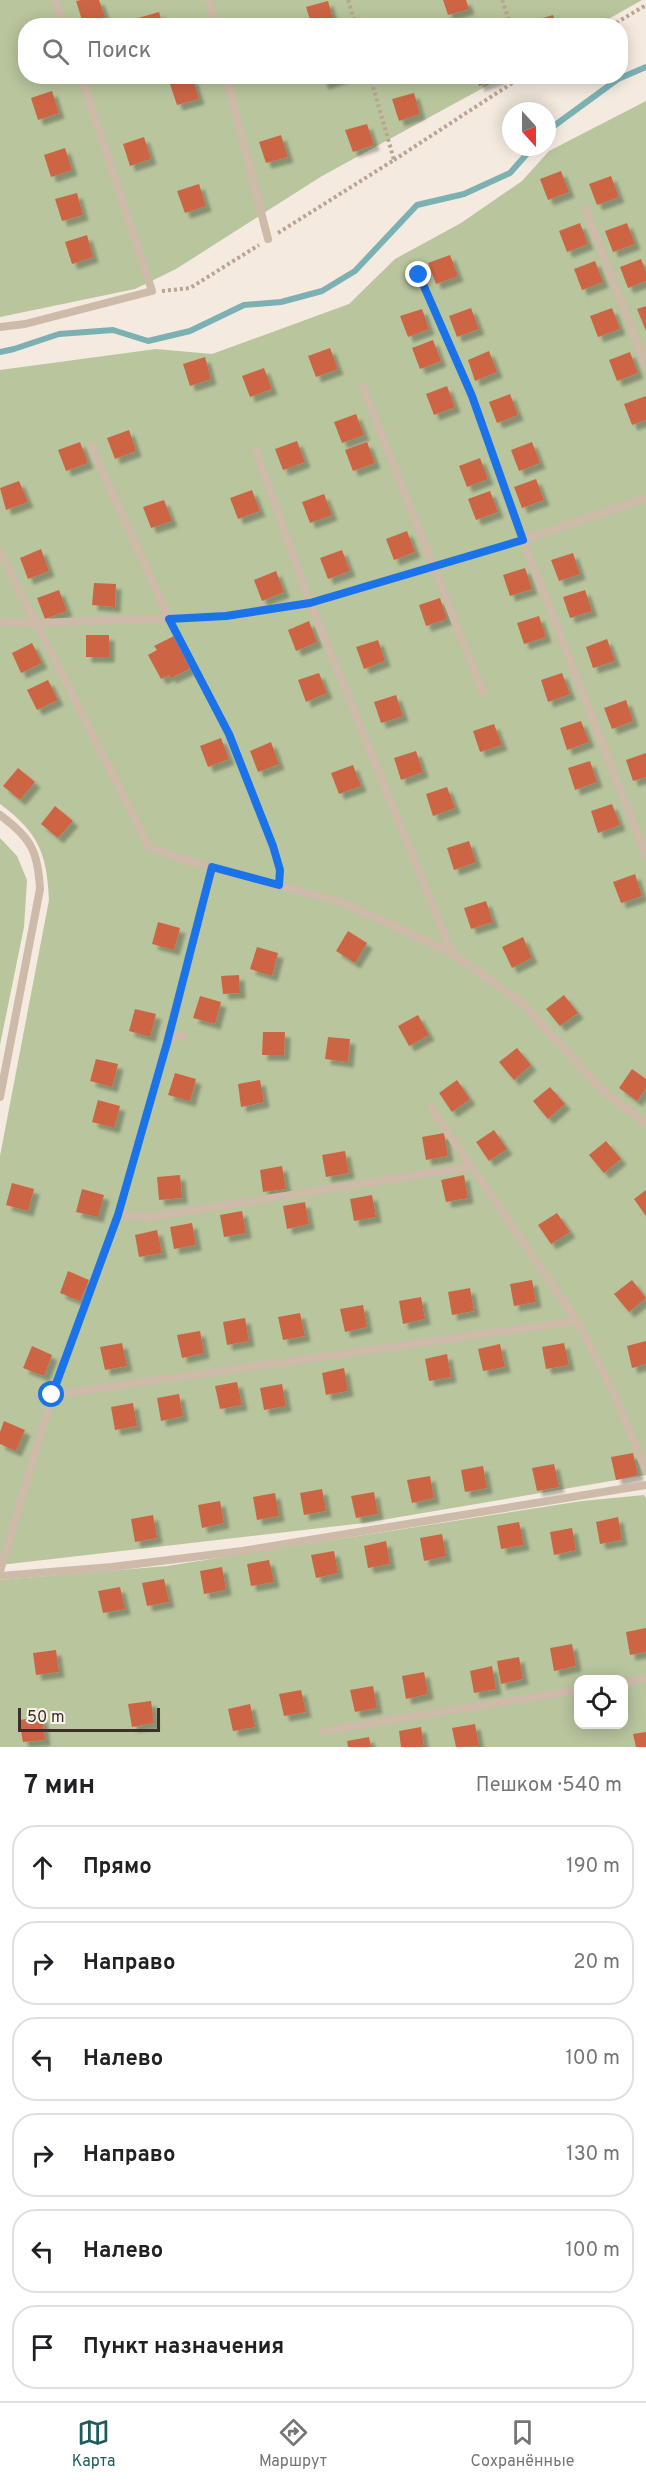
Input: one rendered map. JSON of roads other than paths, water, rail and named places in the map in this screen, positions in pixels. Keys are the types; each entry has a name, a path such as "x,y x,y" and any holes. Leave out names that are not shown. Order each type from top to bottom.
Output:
{"lane":[{"path":"56,0 62,18"},
{"path":"209,0 212,18"},
{"path":"0,327 25,324 152,291 84,84"},
{"path":"228,84 268,239"},
{"path":"585,209 646,366"},
{"path":"419,275 472,396 523,540 646,856"},
{"path":"363,387 483,693"},
{"path":"91,446 169,619 229,734 273,846 280,870 279,885"},
{"path":"256,451 310,603 452,953"},
{"path":"0,622 36,623 226,616 310,603 435,568 646,498"},
{"path":"0,552 149,847 212,867 344,903 452,953 523,1004 603,1090 646,1124"},
{"path":"0,815 29,841 39,863 40,889 0,1096"},
{"path":"0,1571 52,1395 118,1215 167,1043 212,867"},
{"path":"167,1043 174,1037 184,1036"},
{"path":"431,1108 577,1322 613,1392 646,1470"},
{"path":"118,1215 151,1217 470,1167"},
{"path":"52,1395 577,1322"},
{"path":"0,1576 112,1567 242,1551 646,1485"},
{"path":"628,1681 646,1679"},
{"path":"323,1731 574,1691"}],"waterway":[{"path":"628,75 646,67"},
{"path":"556,124 611,84"},
{"path":"0,352 59,334 113,330 148,341 190,331 244,305 281,302 322,291 355,271 417,205 464,194 510,173 525,156"}]}
